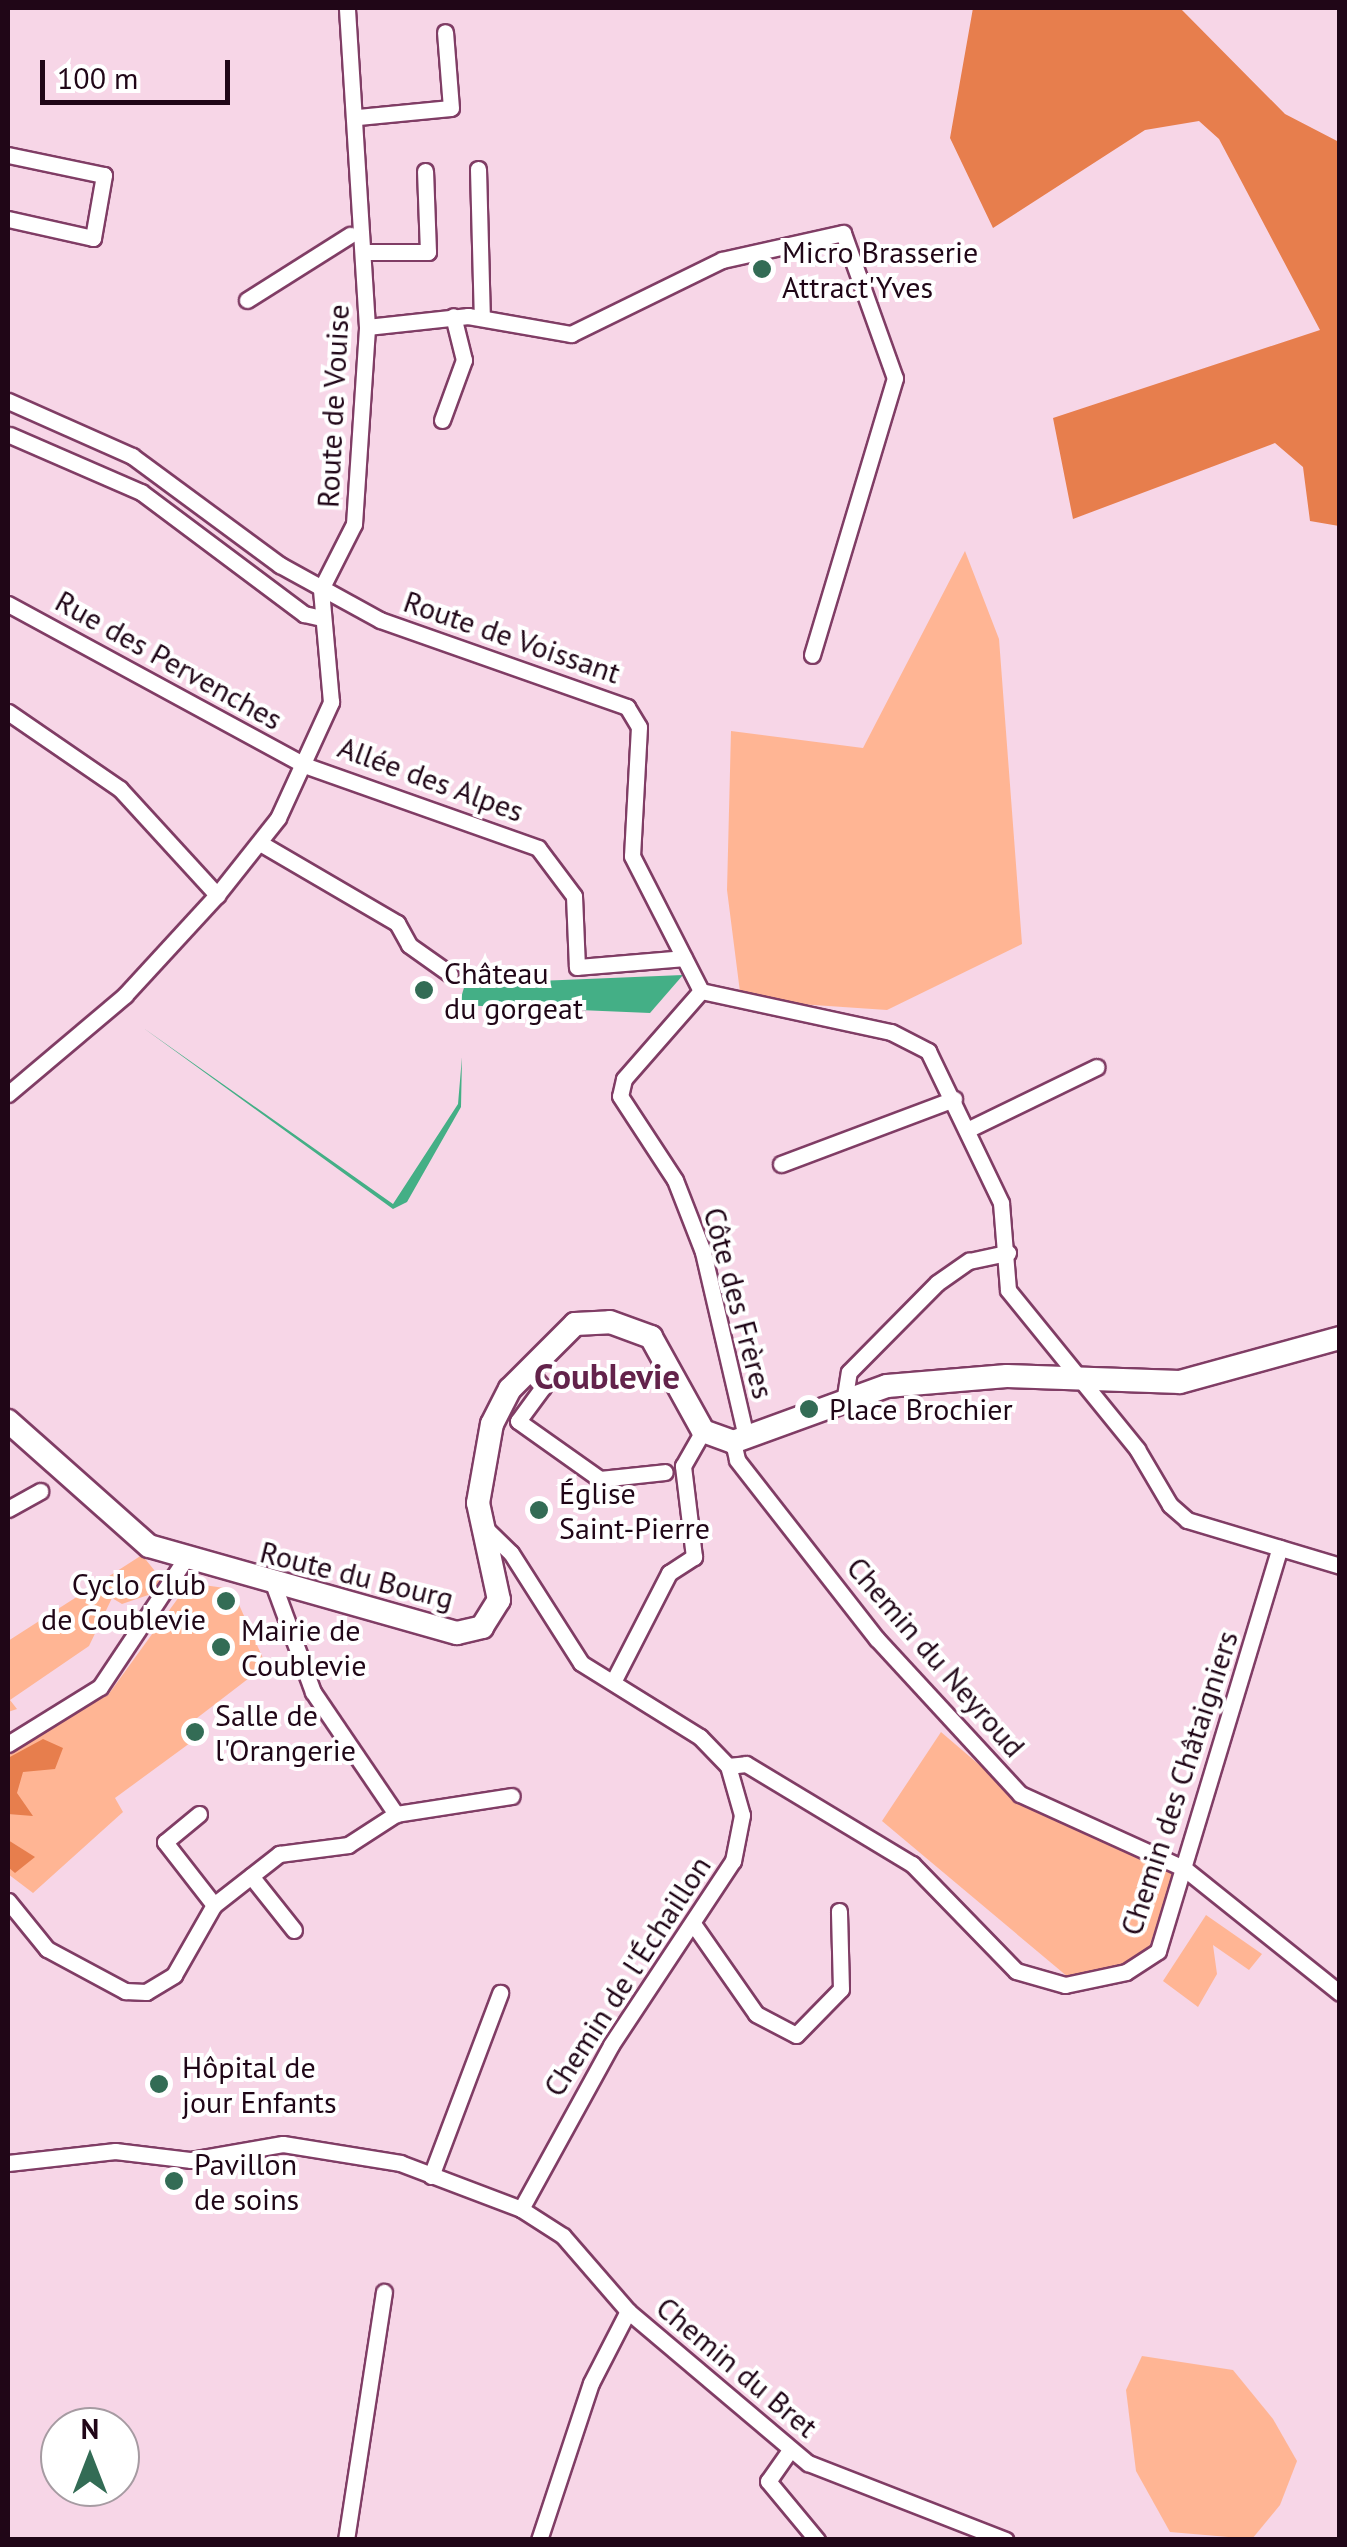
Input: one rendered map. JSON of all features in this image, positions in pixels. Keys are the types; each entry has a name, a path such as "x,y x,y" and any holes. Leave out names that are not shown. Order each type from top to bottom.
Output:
{"main road":[{"name":"Route du Bourg","path":"8,1421 125,1532 184,1562 470,1632 490,1620 499,1600 479,1522 492,1424 535,1379 575,1324 627,1325 658,1347 686,1406 703,1431"},
{"path":"703,1431 735,1440 846,1396 939,1378 1214,1377 1340,1338"}],"street":[{"name":"Route de Vouise","path":"320,589 354,524 367,327 367,252 347,8"},
{"path":"358,117 452,108 446,32"},
{"path":"8,154 104,175 92,238 8,220"},
{"path":"478,169 482,318"},
{"path":"367,252 428,252 425,171"},
{"path":"367,327 453,316 571,334 722,260 842,233 895,378 812,655"},
{"path":"247,300 350,235"},
{"path":"442,420 464,360 464,334 453,316"},
{"name":"Route de Voissant","path":"8,401 132,456 320,589 422,640 631,710 639,727 632,856 701,991"},
{"path":"10,434 141,492 304,614 322,618"},
{"path":"8,1094 124,995 217,896 260,843 304,765 335,680 320,589"},
{"name":"Rue des Pervenches","path":"8,604 304,765"},
{"path":"8,712 120,789 217,896"},
{"name":"Allée des Alpes","path":"304,765 538,848 574,896 577,967 684,958"},
{"path":"260,843 397,922 409,945 450,974"},
{"path":"701,991 891,1032 928,1050 1002,1203 1008,1290 1186,1520 1340,1566"},
{"name":"Côte des Frères","path":"701,991 624,1079 620,1096 676,1180 703,1252 735,1440"},
{"path":"968,1130 1097,1067"},
{"path":"781,1164 954,1099"},
{"path":"846,1396 849,1372 937,1282 969,1261 1008,1252"},
{"path":"535,1379 518,1421 600,1478 665,1472"},
{"path":"613,1682 669,1573 694,1556 683,1466 703,1431"},
{"name":"Chemin du Neyroud","path":"735,1440 737,1460 876,1639 1020,1794 1185,1869 1340,1993"},
{"path":"8,1510 40,1491"},
{"name":"Chemin des Châtaigniers","path":"479,1522 512,1553 581,1663 700,1737 728,1766 746,1764 912,1864 1016,1971 1038,1981 1065,1986 1142,1966 1158,1951 1280,1548"},
{"path":"8,1744 100,1687 184,1562"},
{"path":"274,1586 314,1692 396,1814"},
{"name":"Chemin de l'Échaillon","path":"521,2209 611,2046 694,1925 739,1846 742,1815 728,1766"},
{"path":"8,1901 47,1949 125,1990 146,1992 174,1975 214,1905 297,1848 365,1840 396,1814 512,1796"},
{"path":"199,1814 165,1842 214,1905"},
{"path":"251,1876 294,1930"},
{"path":"694,1925 756,2014 796,2035 841,1990 839,1911"},
{"path":"431,2176 500,1993"},
{"name":"Chemin du Bret","path":"8,2163 115,2152 191,2160 283,2144 358,2151 521,2209 563,2236 628,2311 790,2450 1006,2540"},
{"path":"346,2540 384,2292"},
{"path":"539,2540 590,2383 628,2311"},
{"path":"790,2450 768,2481 817,2540"}],"shaded area":[{"path":"973,8 1180,8 1285,114 1339,142 1339,526 1310,521 1303,467 1275,443 1073,519 1053,418 1320,330 1219,139 1199,121 1145,130 993,228 950,138"},
{"path":"965,551 999,639 1022,944 887,1010 741,1000 727,890 731,731 863,748"},
{"path":"683,975 650,1013 459,1005 465,984"},
{"path":"142,1027 393,1204 458,1104 462,1057 461,1107 407,1202 393,1209"},
{"path":"142,1555 163,1581 157,1592 122,1604 112,1598 89,1646 10,1700 17,1709 8,1712 8,1641"},
{"path":"189,1583 232,1589 266,1665 184,1728 190,1743 115,1798 123,1812 33,1893 8,1874 8,1747 108,1695"},
{"path":"941,1732 1018,1798 1175,1869 1149,1948 1134,1962 1068,1977 882,1821"},
{"path":"43,1739 63,1748 55,1769 23,1772 17,1793 33,1816 8,1814 8,1758"},
{"path":"8,1840 35,1857 15,1873 8,1867"},
{"path":"1206,1915 1262,1954 1249,1970 1213,1945 1217,1974 1198,2007 1163,1981"},
{"path":"1142,2356 1233,2370 1273,2419 1297,2461 1280,2505 1252,2539 1170,2532 1136,2471 1126,2390"}],"place":[{"name":"Micro Brasserie Attract'Yves","path":"762,269"},
{"name":"Château du gorgeat","path":"424,990"},
{"name":"Place Brochier","path":"809,1409"},
{"name":"Église Saint-Pierre","path":"539,1510"},
{"name":"Cyclo Club de Coublevie","path":"226,1601"},
{"name":"Mairie de Coublevie","path":"221,1647"},
{"name":"Salle de l'Orangerie","path":"195,1732"},
{"name":"Hôpital de jour Enfants","path":"159,2084"},
{"name":"Pavillon de soins","path":"174,2181"}],"district":[{"name":"Coublevie","path":"607,1376"}]}
